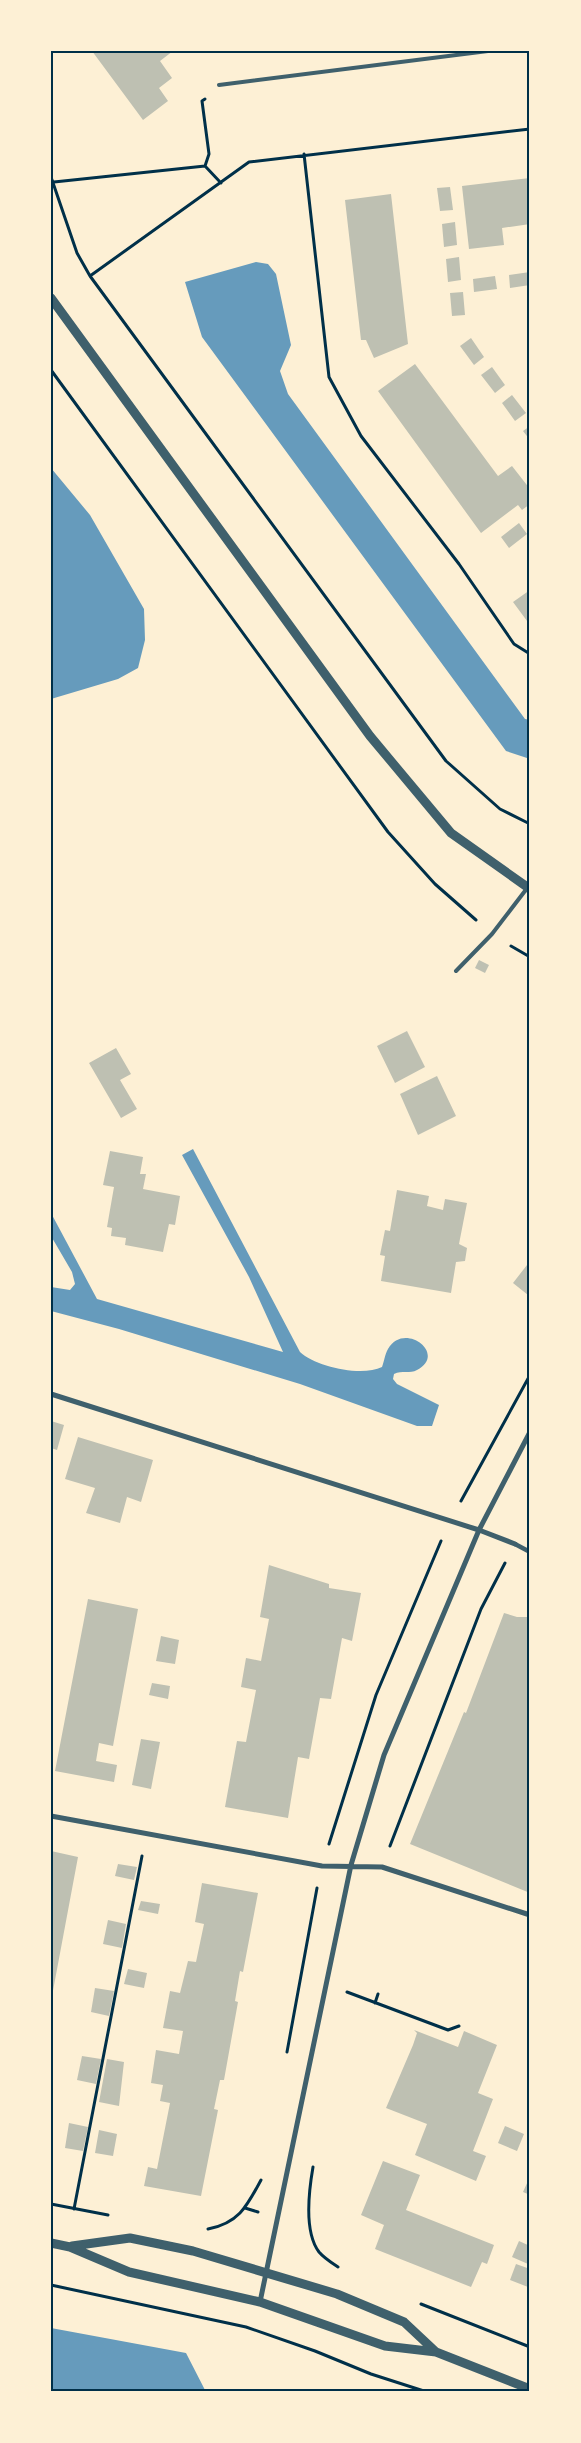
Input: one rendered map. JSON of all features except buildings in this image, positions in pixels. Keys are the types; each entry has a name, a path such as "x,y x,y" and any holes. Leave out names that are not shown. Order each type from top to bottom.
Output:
{"street":[{"path":"51,298 370,736 451,833 529,888"},
{"path":"51,1394 479,1530 530,1552"},
{"path":"260,2302 351,1865 384,1755 479,1530 530,1432"},
{"path":"51,1816 322,1866 382,1867 530,1915"},
{"path":"70,2247 130,2238 193,2251 337,2294 404,2322 436,2352"},
{"path":"51,2243 70,2247 129,2272 260,2302 322,2326 385,2346 436,2352 530,2389"}],"lane":[{"path":"219,85 488,51"},
{"path":"456,971 492,934 529,888"}],"path":[{"path":"205,166 209,154 202,101 219,85"},
{"path":"90,276 249,162 304,154 530,129"},
{"path":"304,154 329,377 361,436 458,564 514,644 530,654"},
{"path":"54,182 205,166"},
{"path":"205,166 221,182"},
{"path":"51,177 77,253 90,276 446,761 500,809 530,824"},
{"path":"51,370 388,832 435,884 492,934 530,957"},
{"path":"382,1867 481,1609 515,1544"},
{"path":"74,2209 146,1833"},
{"path":"345,2002 348,1983"},
{"path":"346,1992 448,2030 459,2026"},
{"path":"375,2003 378,1994"},
{"path":"314,2164 310,2184 309,2224 319,2252 345,2274 337,2294"},
{"path":"51,2285 246,2327 315,2351 371,2374 427,2392"},
{"path":"415,2301 530,2347"},
{"path":"315,2351 322,2326"}],"water":[{"path":"256,262 268,264 276,274 291,345 280,371 288,394 525,719 530,720 530,759 506,751 202,337 185,282"},
{"path":"51,468 90,515 144,609 145,640 138,668 118,679 51,699"},
{"path":"193,1149 300,1352 328,1366 351,1371 363,1371 382,1367 388,1349 395,1341 404,1338 420,1343 426,1349 428,1356 425,1363 417,1370 394,1374 393,1379 397,1384 439,1405 432,1426 417,1426 300,1384 119,1329 51,1311 51,1287 70,1290 75,1284 72,1272 51,1236 51,1213 97,1299 283,1352 249,1277 182,1155"},
{"path":"51,2328 186,2353 206,2392 51,2392"}]}
